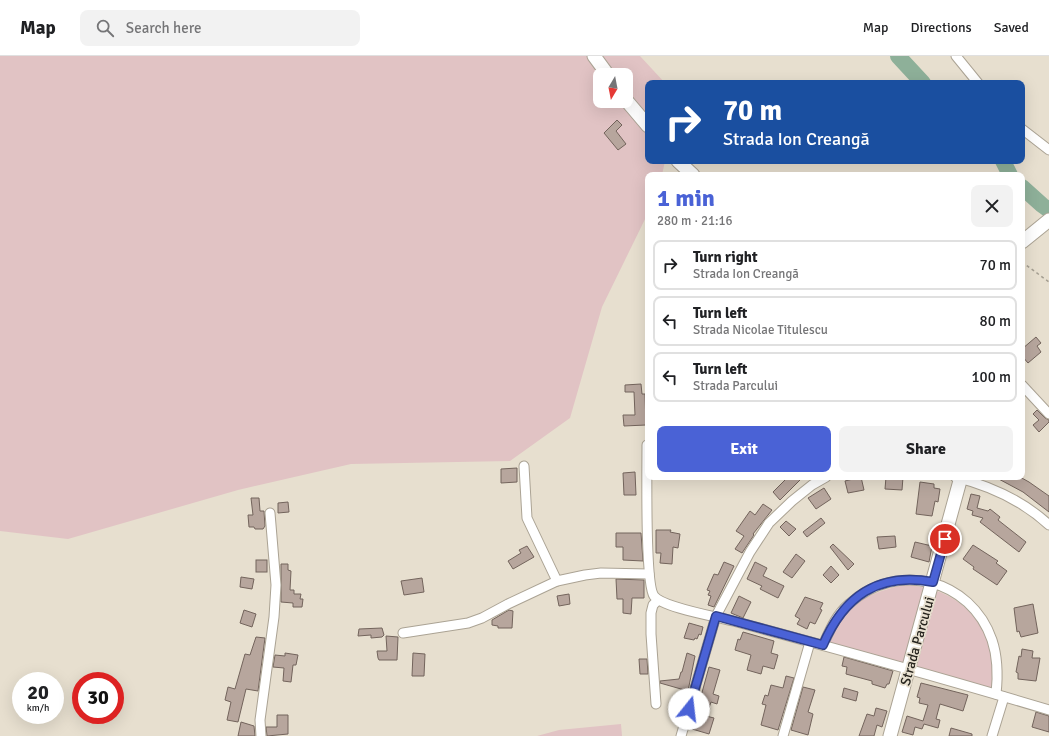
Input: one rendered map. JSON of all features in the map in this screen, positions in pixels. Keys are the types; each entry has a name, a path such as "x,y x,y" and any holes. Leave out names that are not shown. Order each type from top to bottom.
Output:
{"main road":[{"path":"594,56 603,68"},
{"path":"633,108 645,122"},
{"path":"681,164 690,172"},
{"path":"1025,240 1048,221"},
{"name":"Strada Parcului","path":"890,736 933,582 958,480"}],"street":[{"path":"956,56 976,80"},
{"path":"1025,130 1049,150"},
{"path":"1025,388 1049,414"},
{"path":"524,466 527,518 557,581"},
{"path":"648,480 649,574 653,595 658,600 680,608 716,616 823,645 1049,710"},
{"path":"681,736 716,616 750,552 769,523 797,497 821,480"},
{"path":"969,480 989,486 1007,495 1049,525"},
{"path":"261,736 260,720 272,641 276,585 270,512"},
{"path":"403,634 468,623 482,618 557,581 601,573 649,574"},
{"path":"823,645 838,615 859,595 871,588 898,581 913,580 933,582 958,593 971,604 980,616 988,630 996,652 1000,695 992,736"},
{"path":"656,704 651,613 653,605 658,600"},
{"path":"783,736 810,642"}],"path":[{"path":"1025,264 1049,282"}],"shaded area":[{"path":"0,56 640,56 662,80 645,80 645,164 664,164 663,172 645,172 645,219 602,307 570,418 510,461 351,464 238,490 68,539 0,531"},
{"path":"904,585 935,590 960,603 970,613 979,624 991,653 993,666 993,689 829,643 840,620 852,606 868,596"},
{"path":"621,724 622,736 537,736 559,730"}],"building":[{"path":"617,120 622,125 616,131 626,144 618,150 604,133"},
{"path":"1036,337 1041,343 1037,346 1041,352 1028,363 1025,360 1025,346"},
{"path":"641,384 642,394 645,394 645,425 624,426 623,415 635,415 634,392 625,392 625,385"},
{"path":"1037,410 1049,420 1049,422 1039,432 1033,425 1039,420 1033,414"},
{"path":"517,468 517,482 501,483 501,469"},
{"path":"635,472 636,495 624,495 623,473"},
{"path":"785,480 800,480 780,500 773,492"},
{"path":"862,480 864,490 848,493 845,481"},
{"path":"886,480 903,480 902,490 885,489"},
{"path":"1001,480 1025,480 1029,482 1049,496 1049,512 1023,492"},
{"path":"920,482 934,484 934,488 940,489 938,502 935,501 932,516 916,514"},
{"path":"824,488 831,499 816,509 808,498"},
{"path":"971,494 980,496 977,508 988,511 990,509 1000,517 998,520 1026,542 1019,552 980,522 983,518 972,515 973,511 967,509"},
{"path":"251,498 259,498 260,511 264,511 265,526 263,529 249,527 248,515 253,515"},
{"path":"288,502 289,512 278,513 278,503"},
{"path":"763,504 772,510 753,534 754,535 742,553 735,549 744,536 736,531 750,511 755,515"},
{"path":"821,518 825,523 807,537 803,532"},
{"path":"786,521 796,529 789,536 780,527"},
{"path":"656,530 671,530 670,532 680,534 678,548 673,547 672,564 660,563 661,553 656,553"},
{"path":"616,533 641,533 643,561 623,560 623,547 616,547"},
{"path":"895,536 896,547 879,549 877,537"},
{"path":"915,542 932,546 929,562 911,557"},
{"path":"833,544 854,564 848,570 830,547"},
{"path":"973,545 998,561 996,563 1007,571 997,585 973,569 974,567 963,559"},
{"path":"527,546 534,557 513,569 508,561 521,553 519,550"},
{"path":"796,554 805,561 792,578 783,572"},
{"path":"256,560 267,560 267,572 256,572"},
{"path":"724,562 734,566 714,607 708,605 711,596 708,595 710,591 707,590 714,574 718,575"},
{"path":"755,562 767,568 763,576 784,586 778,598 760,589 762,586 747,579"},
{"path":"281,564 288,564 288,570 291,571 290,590 294,590 294,594 301,594 300,599 303,599 302,607 293,607 293,603 281,602"},
{"path":"831,566 839,575 831,583 823,575"},
{"path":"241,577 254,579 252,589 240,587"},
{"path":"422,578 424,592 404,595 401,581"},
{"path":"616,579 644,580 644,598 632,598 631,614 623,613 623,599 617,599"},
{"path":"569,594 570,604 559,606 557,596"},
{"path":"739,596 751,602 743,618 731,613"},
{"path":"805,597 823,603 820,609 822,610 815,624 810,622 807,629 797,624 800,619 795,616"},
{"path":"1033,604 1038,633 1021,637 1019,631 1017,632 1014,608"},
{"path":"244,610 256,614 252,627 240,623"},
{"path":"509,610 513,611 512,628 498,628 498,626 492,625 492,620"},
{"path":"689,623 703,627 701,635 699,634 697,639 695,638 694,640 684,638"},
{"path":"382,628 384,635 382,637 371,638 371,635 358,636 359,629"},
{"path":"743,632 774,641 771,653 778,655 774,669 763,666 761,674 747,670 751,655 735,650 738,639 740,640"},
{"path":"386,636 398,637 397,660 379,660 378,658 377,651 387,651"},
{"path":"256,637 265,638 258,691 246,689 238,722 227,720 231,702 225,700 228,687 235,689 245,654 250,655"},
{"path":"1022,649 1033,651 1032,658 1040,658 1036,681 1018,679 1018,673 1016,672"},
{"path":"285,653 298,655 296,665 293,665 291,682 283,681 284,668 273,667 275,655 285,656"},
{"path":"413,653 425,654 424,676 412,676"},
{"path":"687,653 695,656 688,691 660,683 660,681 679,679"},
{"path":"844,657 893,671 889,684 887,684 885,688 872,684 872,681 846,674 847,667 842,666"},
{"path":"639,659 647,659 648,674 640,674"},
{"path":"709,667 720,670 713,694 719,696 717,704 711,702 706,716 714,718 709,734 692,729"},
{"path":"786,676 794,678 778,730 761,725 766,705 762,704 765,695 768,696 771,685 783,688"},
{"path":"921,683 968,695 963,711 940,704 936,719 940,720 938,728 924,724 922,729 915,727 913,735 902,732 907,716 923,721 928,705 919,703 920,698 917,697"},
{"path":"803,687 815,690 808,712 813,714 808,735 791,730"},
{"path":"844,688 858,692 856,701 842,697"},
{"path":"876,708 887,711 882,727 877,725 874,736 859,736 867,714 874,716"},
{"path":"1036,712 1049,716 1049,732 1032,727"},
{"path":"277,715 288,715 288,734 267,736 266,727 277,727"},
{"path":"241,722 254,726 255,736 238,736"},
{"path":"951,728 972,734 972,736 949,736"}],"waterway":[{"path":"898,56 920,80"},
{"path":"1004,164 1008,172"},
{"path":"1025,190 1049,210"}],"route":[{"path":"689,709 716,616 823,645 838,615 859,595 871,588 898,581 913,580 933,582 945,539"}]}
